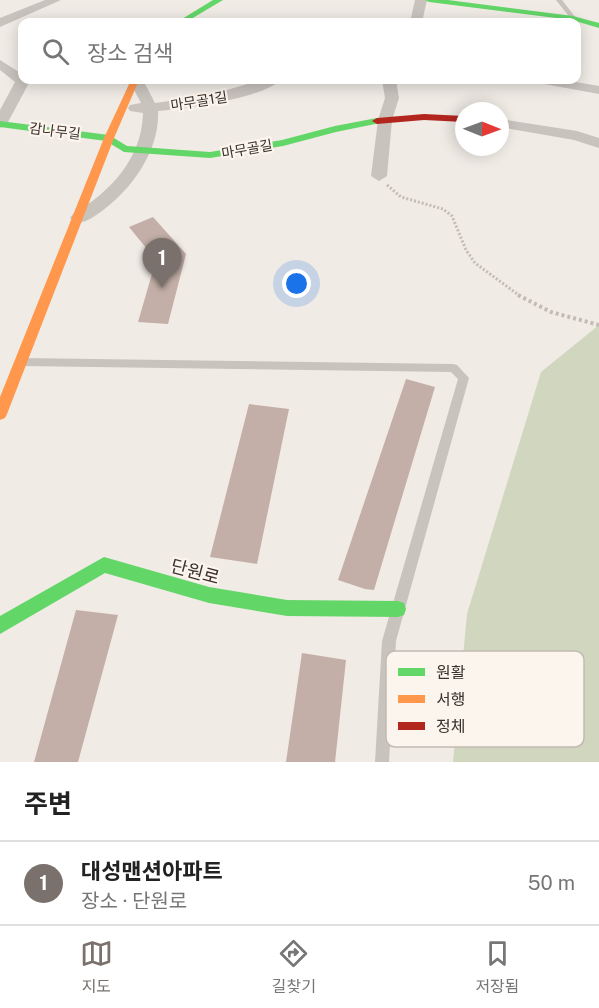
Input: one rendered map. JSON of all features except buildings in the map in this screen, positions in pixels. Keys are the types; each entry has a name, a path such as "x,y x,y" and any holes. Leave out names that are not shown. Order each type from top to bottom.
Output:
{"street":[{"path":"0,23 55,0"},
{"path":"188,18 219,0"},
{"path":"418,18 421,0"},
{"path":"429,0 573,18"},
{"path":"581,20 599,26"},
{"path":"0,64 18,76"},
{"path":"0,124 23,84"},
{"path":"0,414 109,138 133,84"},
{"path":"79,218 115,193 131,172 142,151 150,121 150,108 137,84"},
{"name":"마무골1길","path":"123,109 199,103 229,97 263,84"},
{"path":"379,176 385,120 392,98 390,84"},
{"path":"566,84 599,90"},
{"name":"마무골길","path":"109,138 124,149 210,155 283,143 335,129 385,120 424,117 455,119"},
{"name":"감나무길","path":"0,124 109,138"},
{"path":"509,125 577,136 599,143"},
{"name":"단원로","path":"0,626 104,565 209,595 287,608 398,609"}],"lane":[{"path":"559,0 573,18"},
{"path":"22,362 453,368 464,378 389,641 388,651"},
{"path":"382,762 386,693"}],"path":[{"path":"379,176 402,197 443,209 452,216 466,250 475,263 527,301 551,312 599,325"}],"green space":[{"path":"599,325 599,762 453,762 454,747 584,747 584,651 464,651 467,614 541,372"}],"traffic: fast":[{"path":"188,18 219,0"},
{"path":"429,0 573,18"},
{"path":"581,20 599,26"},
{"path":"0,124 109,138 124,149 210,155 283,143 377,121"},
{"path":"0,625 104,565 209,595 287,608 398,609"}],"traffic: slow":[{"path":"0,414 109,138 133,84"}],"traffic: jam":[{"path":"377,121 424,117 455,119"}],"place":[{"name":"대성맨션아파트","path":"162,288"}]}
